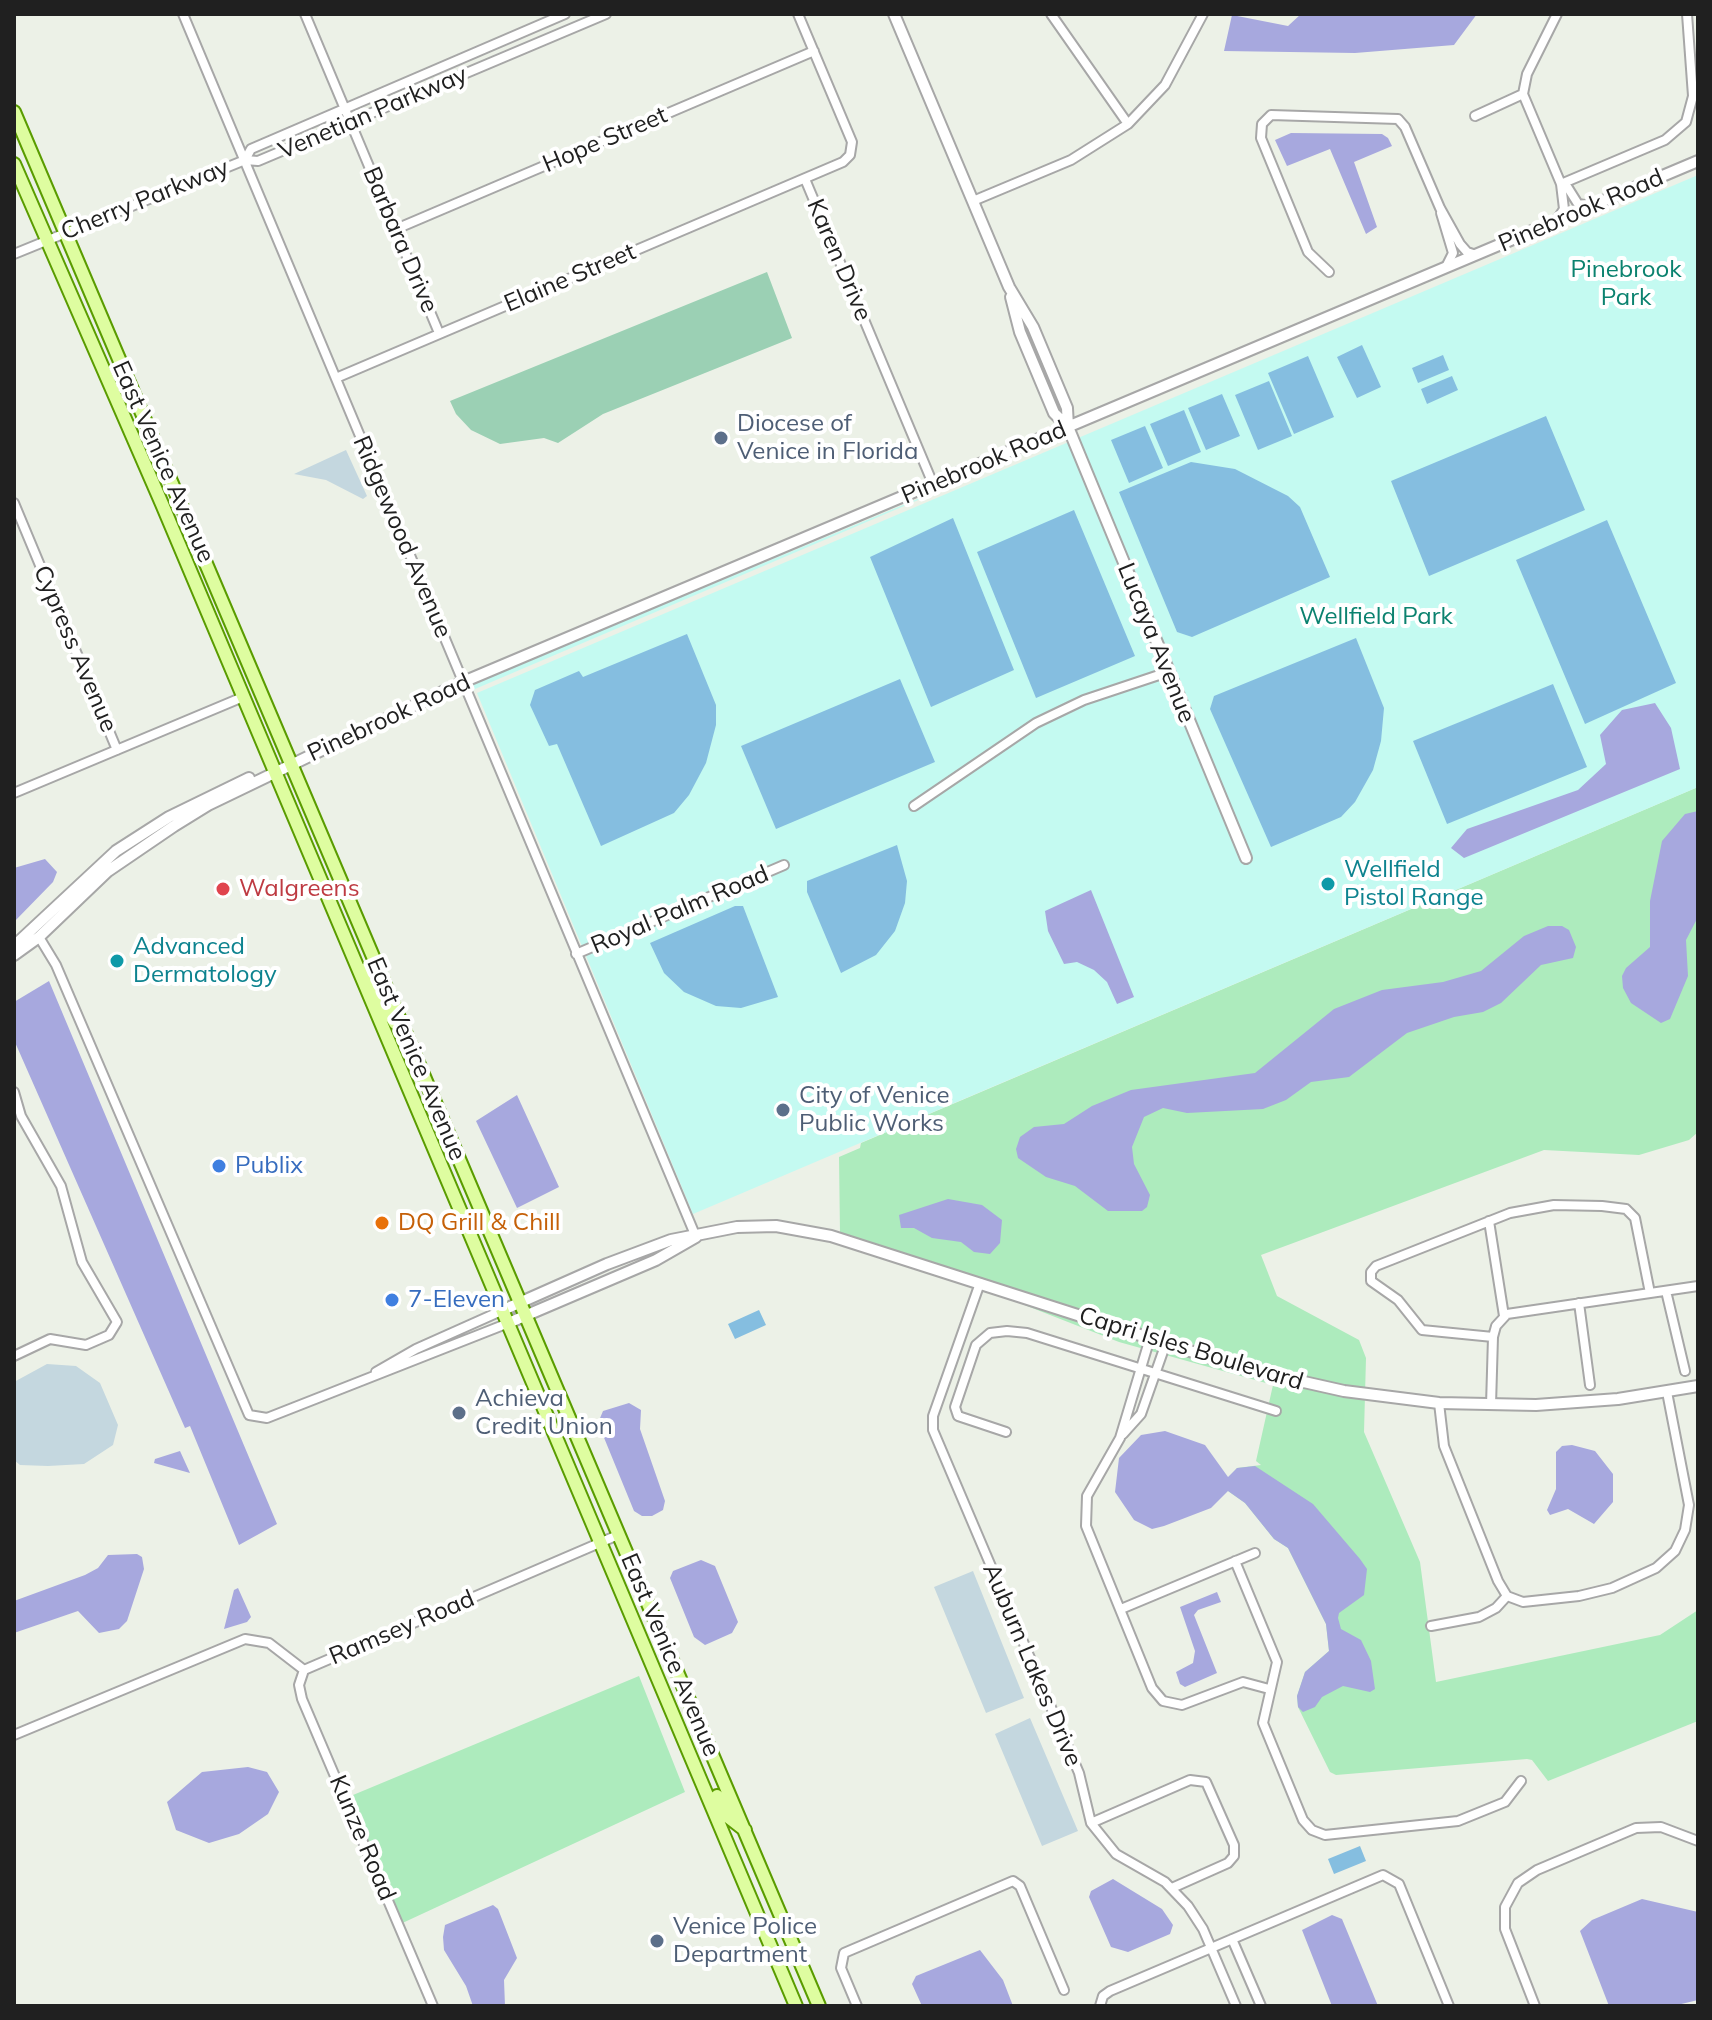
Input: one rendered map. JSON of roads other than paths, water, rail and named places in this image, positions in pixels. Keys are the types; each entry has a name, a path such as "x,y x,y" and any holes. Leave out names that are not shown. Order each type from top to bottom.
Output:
{"main road":[{"name":"East Venice Avenue","path":"14,112 819,2006"},
{"name":"East Venice Avenue","path":"14,164 243,697 796,2006"},
{"path":"350,953 369,977 391,1019 404,1030"},
{"path":"381,1027 400,1040 431,1111 446,1129"},
{"path":"662,1686 682,1714 727,1816 745,1830"}],"street":[{"name":"Ridgewood Avenue","path":"183,14 696,1237"},
{"name":"Barbara Drive","path":"305,14 439,333"},
{"name":"Venetian Parkway","path":"565,14 251,149 245,160 258,161 606,14"},
{"name":"Karen Drive","path":"798,14 852,148 843,162 805,179 933,484"},
{"name":"Lucaya Avenue","path":"894,14 1009,287 1020,332 1054,413 1068,427 1246,858"},
{"path":"1051,14 1128,124"},
{"path":"973,201 1071,160 1128,124 1165,85 1203,14"},
{"path":"1555,222 1565,206 1561,184 1523,94 1527,74 1557,14"},
{"path":"1561,184 1665,140 1681,128 1690,114 1693,96 1687,14"},
{"path":"484,49 490,63"},
{"name":"Hope Street","path":"396,229 814,51"},
{"path":"1475,116 1523,94"},
{"path":"1329,272 1308,252 1261,138 1262,124 1267,117 1280,114 1398,119 1405,127 1440,208 1463,249 1476,255"},
{"name":"Cherry Parkway","path":"14,254 245,160"},
{"name":"Pinebrook Road","path":"14,946 116,851 253,776 275,773 463,682 1698,161"},
{"name":"Elaine Street","path":"336,378 805,179"},
{"path":"1561,184 1568,188 1578,204 1592,206"},
{"path":"1440,208 1453,253 1445,268"},
{"name":"Cypress Avenue","path":"14,503 117,750"},
{"path":"914,806 1048,716 1168,672"},
{"path":"14,793 243,697"},
{"name":"Pinebrook Road","path":"14,955 39,937 108,871 172,821"},
{"name":"Royal Palm Road","path":"576,954 784,865"},
{"path":"39,937 63,980 246,1413 262,1419 506,1324"},
{"path":"14,1092 21,1116 61,1186 82,1262 117,1322 109,1335 86,1345 50,1339 14,1356"},
{"path":"1493,1337 1422,1330 1398,1300 1374,1284 1369,1276 1376,1266 1489,1221 1554,1205 1626,1209 1637,1223 1650,1293"},
{"path":"1489,1221 1504,1316 1493,1337 1491,1405"},
{"name":"Capri Isles Boulevard","path":"501,1311 651,1247 748,1226 802,1229 1273,1377 1344,1391 1439,1403 1491,1405 1556,1404 1698,1386"},
{"name":"Capri Isles Boulevard","path":"506,1324 656,1260 696,1237"},
{"name":"Auburn Lakes Drive","path":"980,1283 932,1426 1079,1773 1091,1823 1116,1854 1172,1888 1196,1916 1236,2006"},
{"path":"1504,1316 1698,1286"},
{"path":"1666,1291 1685,1371"},
{"path":"1579,1303 1590,1385"},
{"path":"373,1375 392,1361 501,1311"},
{"path":"1006,1432 955,1412 976,1345 990,1333 1027,1333 1276,1411"},
{"path":"1120,1438 1150,1338"},
{"path":"1166,1343 1141,1414 1120,1438 1091,1487 1084,1519 1152,1688 1163,1701 1182,1705 1243,1682 1269,1689"},
{"path":"1439,1403 1444,1446 1498,1581 1507,1596 1527,1602 1603,1591 1646,1574 1675,1551 1684,1534 1689,1505 1667,1392"},
{"name":"Ramsey Road","path":"14,1735 245,1639 269,1643 304,1670 618,1535"},
{"path":"1121,1609 1255,1553"},
{"path":"1235,1561 1275,1655 1276,1670 1263,1723 1303,1820 1318,1834 1458,1821 1505,1802 1521,1781"},
{"path":"1431,1626 1479,1617 1496,1608 1507,1596"},
{"name":"Kunze Road","path":"304,1670 299,1685 302,1699 433,2006"},
{"path":"1091,1823 1190,1780 1206,1782 1234,1845 1234,1856 1225,1864 1172,1888"},
{"path":"1535,2006 1505,1929 1505,1907 1518,1883 1537,1870 1643,1826 1661,1827 1698,1841"},
{"path":"1100,2006 1103,1996 1110,1991 1387,1875 1399,1884 1449,2006"},
{"path":"857,2006 841,1968 844,1953 1013,1881 1020,1886 1064,1990"},
{"path":"1232,1939 1261,2006"}],"place":[{"name":"Diocese of Venice in Florida","path":"721,438"},
{"name":"Wellfield Pistol Range","path":"1328,884"},
{"name":"Walgreens","path":"223,889"},
{"name":"Advanced Dermatology","path":"117,961"},
{"name":"City of Venice Public Works","path":"783,1110"},
{"name":"Publix","path":"219,1166"},
{"name":"DQ Grill & Chill","path":"382,1223"},
{"name":"7-Eleven","path":"392,1300"},
{"name":"Achieva Credit Union","path":"459,1413"},
{"name":"Venice Police Department","path":"657,1941"}],"park label":[{"name":"Pinebrook Park","path":"1626,284"},
{"name":"Wellfield Park","path":"1376,617"}]}
